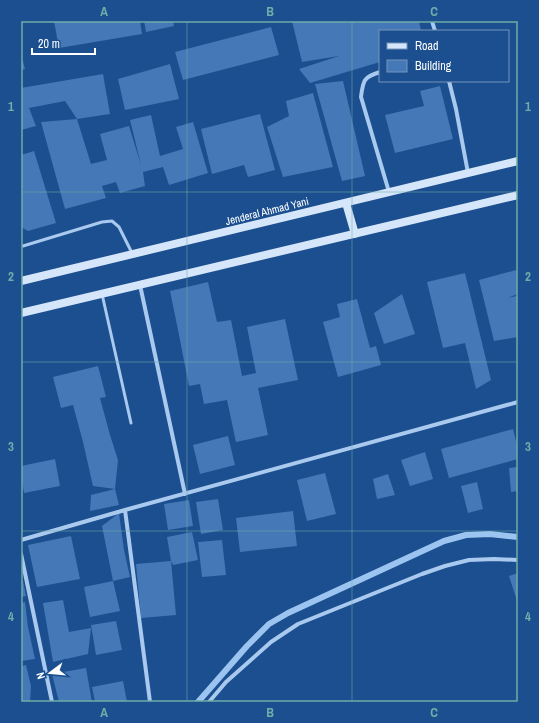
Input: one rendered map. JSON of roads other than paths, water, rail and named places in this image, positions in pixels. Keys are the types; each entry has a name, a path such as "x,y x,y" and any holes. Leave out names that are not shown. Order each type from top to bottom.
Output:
{"main road":[{"name":"Jenderal Ahmad Yani","path":"21,282 518,161"},
{"path":"21,313 518,195"},
{"path":"346,203 355,234"}],"street":[{"path":"379,72 369,75 362,84 361,97 389,192"},
{"path":"449,82 468,173"},
{"path":"140,285 185,494"},
{"path":"21,540 518,402"},
{"path":"125,510 150,702"},
{"path":"21,554 52,702"},
{"path":"209,702 226,682 271,642 298,624 445,566 469,560 518,560"}],"lane":[{"path":"23,246 102,222 112,221 119,227 132,254"},
{"path":"102,294 131,423"}],"waterway":[{"path":"198,702 247,646 269,624 288,613 444,541 466,535 490,534 518,537"}]}
